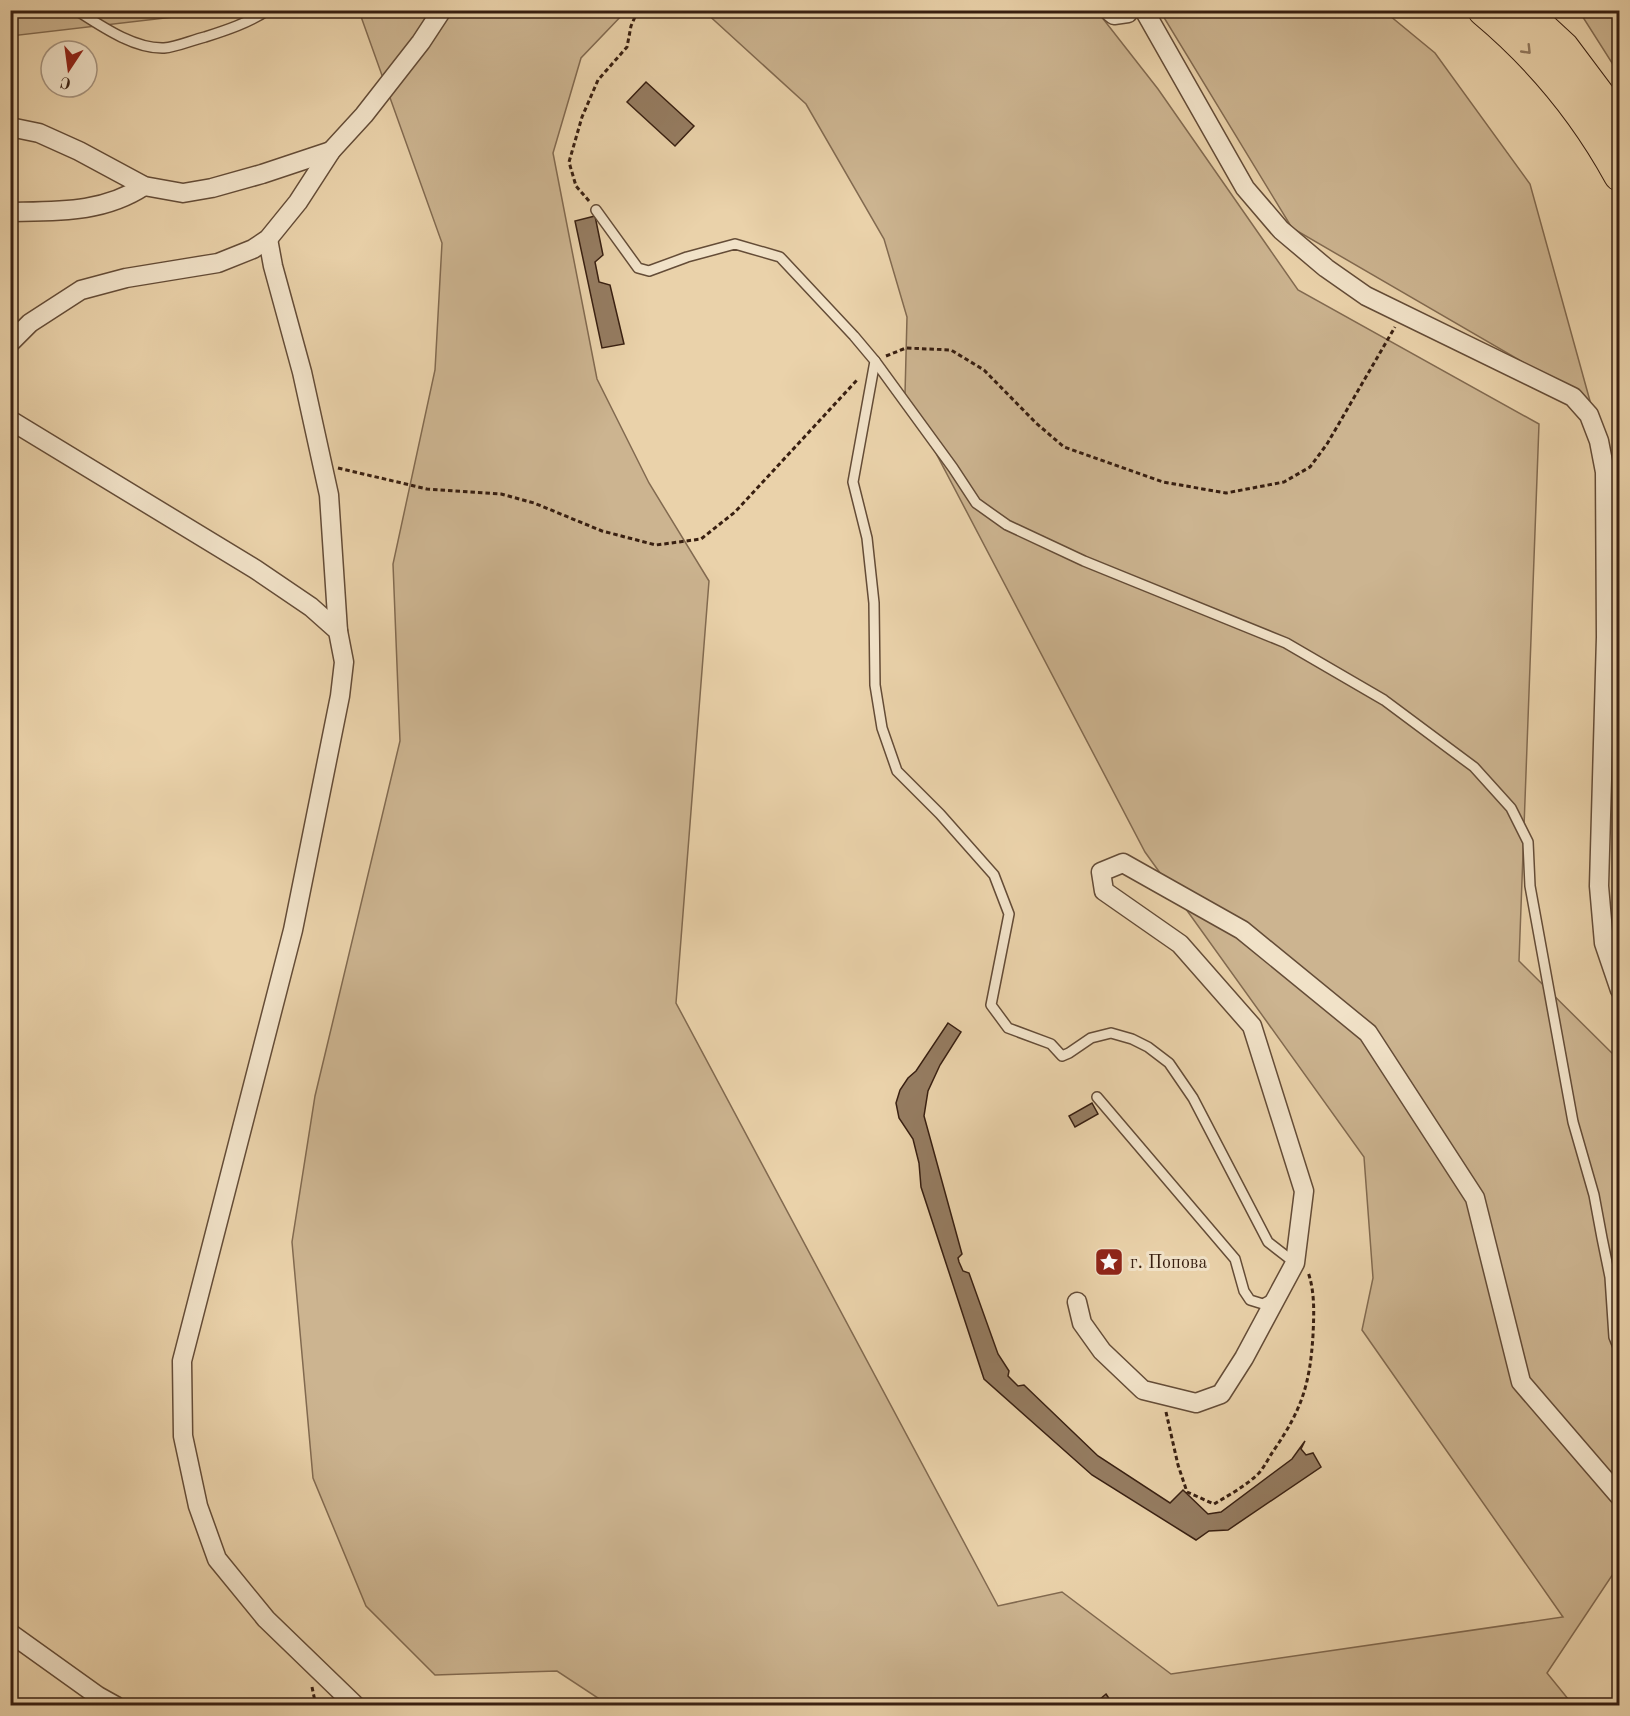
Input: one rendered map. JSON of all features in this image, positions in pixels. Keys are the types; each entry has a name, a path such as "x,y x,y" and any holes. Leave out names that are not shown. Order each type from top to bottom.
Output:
{"highway":[{"path":"1485,10 1507,29 1571,100 1604,145 1620,175"},
{"path":"1522,10 1563,48 1620,124"}],"street":[{"path":"10,342 30,323 81,290 126,279 218,263 253,249 268,239 298,202 331,151 364,115 421,42 442,10"},
{"path":"1108,10 1114,15 1128,13 1130,10"},
{"path":"1144,10 1245,188 1281,230 1326,268 1366,296 1573,397 1589,415 1599,441 1605,472 1606,637 1599,886 1604,943 1620,990"},
{"path":"10,127 39,133 79,151 144,186 183,193 212,188 262,174 331,151"},
{"path":"10,212 66,211 89,208 130,196 144,186"},
{"path":"268,239 273,266 302,372 329,495 338,631 344,662 340,696 293,930 182,1361 183,1436 198,1506 217,1560 266,1619 356,1706"},
{"path":"10,420 255,569 311,607 338,631"},
{"path":"1077,1302 1082,1323 1102,1352 1143,1390 1196,1403 1221,1394 1244,1358 1295,1263 1304,1191 1252,1026 1180,944 1104,891 1101,872 1123,863 1242,930 1368,1033 1475,1198 1521,1382 1620,1497"},
{"path":"10,1633 98,1696 116,1706"}],"lane":[{"path":"76,10 100,25 138,43 166,48 229,30 254,20 268,10"},
{"path":"596,210 638,268 649,271 687,257 735,244 780,257 875,361 976,503 1007,525 1084,561 1286,643 1384,700 1474,767 1511,808 1528,842 1530,886 1573,1122 1594,1195 1610,1277 1614,1336 1620,1352"},
{"path":"875,361 854,482 867,538 874,603 875,685 882,728 897,771 940,814 994,875 1010,914 991,1005 1008,1028 1051,1044 1062,1056 1091,1038 1111,1033 1132,1039 1148,1047 1169,1063 1193,1098 1268,1242 1295,1263"},
{"path":"1097,1096 1235,1259 1244,1291 1250,1300 1263,1304 1278,1295"}],"path":[{"path":"596,210 576,186 569,162 582,117 598,80 627,47 631,27 638,10"},
{"path":"322,464 427,489 501,494 534,503 602,531 656,545 701,539 735,512 875,361 906,348 951,350 984,370 1036,423 1064,447 1163,482 1226,493 1284,482 1310,467 1327,444 1402,315"},
{"path":"1163,1395 1178,1465 1187,1492 1214,1504 1259,1473 1290,1428 1303,1402 1312,1361 1314,1311 1311,1280 1307,1268 1295,1263"}],"shaded area":[{"path":"11,10 225,11 11,36"},
{"path":"359,11 626,11 581,58 553,153 597,379 649,483 709,581 676,1003 998,1606 1062,1592 1171,1674 1563,1617 1362,1330 1373,1278 1364,1157 1145,852 905,394 907,317 884,239 806,104 704,11 1097,11 1158,89 1298,290 1539,424 1519,961 1620,1061 1619,1565 1547,1673 1573,1705 610,1706 557,1671 435,1675 366,1606 313,1478 292,1242 315,1096 400,741 393,564 435,370 442,243"},
{"path":"1160,11 1384,11 1435,53 1530,184 1590,401 1292,228"},
{"path":"1579,11 1619,11 1619,74"}],"building":[{"path":"646,82 694,126 675,146 627,102"},
{"path":"595,216 603,255 595,262 599,282 610,285 624,344 602,348 575,221"},
{"path":"948,1023 961,1032 940,1065 928,1091 924,1116 962,1254 958,1258 959,1262 963,1271 969,1273 998,1354 1009,1371 1008,1376 1018,1386 1024,1385 1098,1456 1170,1503 1183,1490 1208,1514 1221,1512 1292,1459 1305,1441 1301,1449 1306,1455 1313,1453 1321,1467 1228,1530 1209,1531 1196,1540 1092,1475 984,1379 921,1187 919,1163 913,1139 899,1118 896,1103 900,1090 916,1071"},
{"path":"1092,1103 1098,1114 1075,1127 1069,1116"},
{"path":"1106,1694 1114,1706 1092,1706"}],"place":[{"name":"г. Попова","path":"1109,1262"}]}
